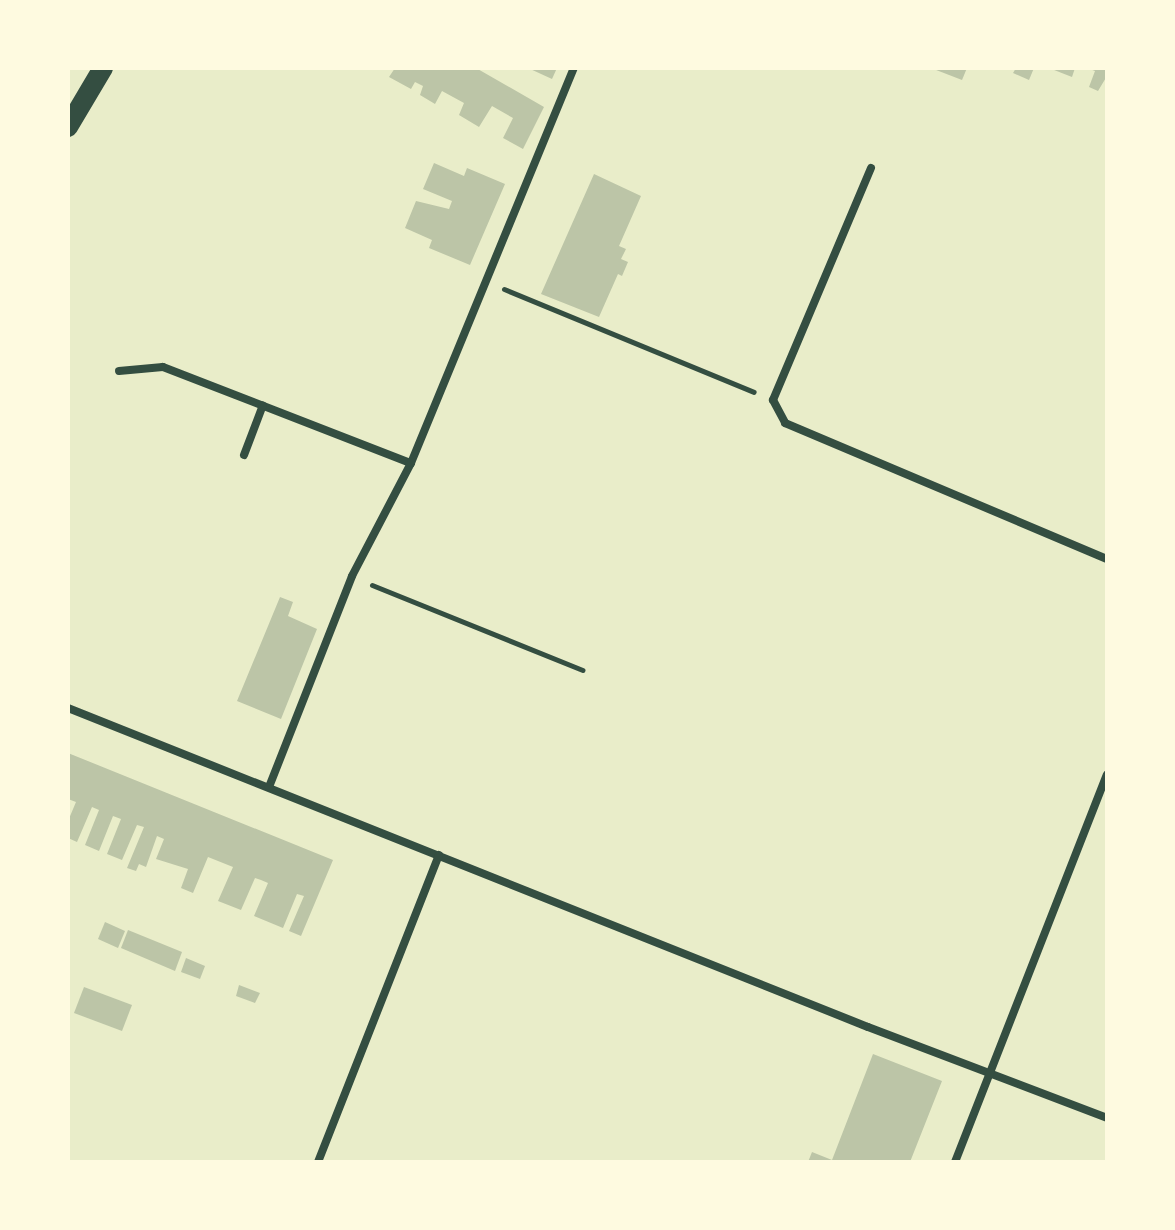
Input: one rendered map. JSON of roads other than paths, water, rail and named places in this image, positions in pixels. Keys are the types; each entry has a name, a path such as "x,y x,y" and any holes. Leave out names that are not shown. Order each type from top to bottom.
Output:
{"main road":[{"path":"68,127 103,68"}],"street":[{"path":"269,787 352,576 411,463 574,68"},
{"path":"871,168 773,400 785,423 1107,559"},
{"path":"119,371 163,367 411,463"},
{"path":"244,455 263,405"},
{"path":"68,708 1107,1118"},
{"path":"955,1162 1107,775"},
{"path":"318,1162 439,855"}]}
